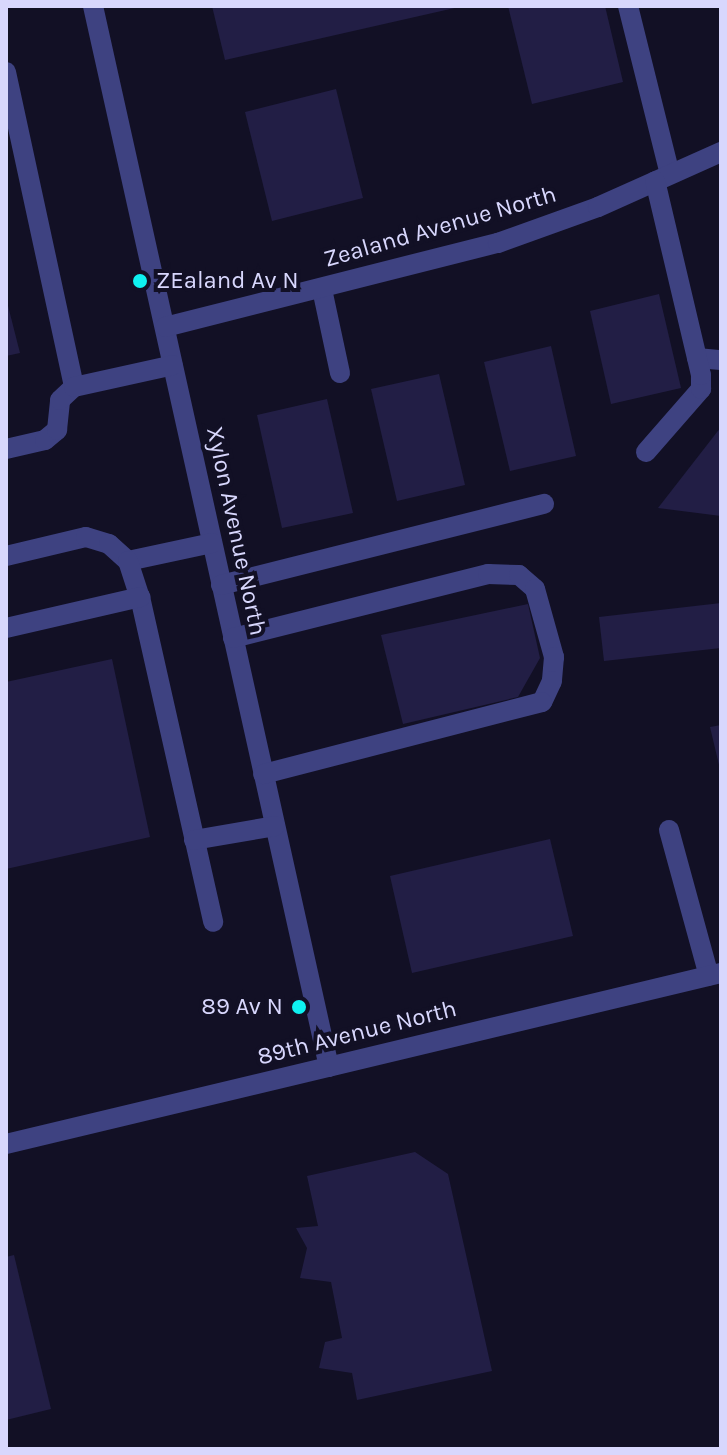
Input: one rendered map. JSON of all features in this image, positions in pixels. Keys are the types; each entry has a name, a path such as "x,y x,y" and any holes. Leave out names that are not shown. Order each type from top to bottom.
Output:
{"street":[{"name":"Xylon Avenue North","path":"93,6 329,1067"},
{"path":"628,6 701,389 646,452"},
{"path":"6,72 74,387"},
{"name":"Zealand Avenue North","path":"165,327 498,243 598,207 721,152"},
{"path":"322,289 340,373"},
{"path":"697,358 721,360"},
{"path":"6,449 45,440 57,430 60,400 74,387 173,365"},
{"path":"221,585 544,504"},
{"path":"6,556 86,537 109,544 128,561 140,597 213,922"},
{"path":"128,561 212,543"},
{"path":"233,638 488,574 519,575 535,589 554,657 552,681 542,702 263,774"},
{"path":"6,628 140,597"},
{"path":"194,840 275,826"},
{"path":"669,830 715,974"},
{"name":"89th Avenue North","path":"6,1144 715,974"}],"building":[{"path":"212,6 459,6 459,7 225,60"},
{"path":"508,6 605,6 623,82 532,104"},
{"path":"336,89 363,198 272,221 245,112"},
{"path":"659,294 681,388 611,404 590,311"},
{"path":"6,298 20,353 6,356"},
{"path":"551,346 576,456 510,471 484,362"},
{"path":"439,374 465,485 397,501 371,389"},
{"path":"327,399 353,513 282,528 257,415"},
{"path":"721,427 721,516 658,508"},
{"path":"721,603 721,648 604,661 599,617"},
{"path":"528,604 540,658 518,697 403,724 381,635"},
{"path":"112,659 150,837 6,869 6,682"},
{"path":"721,725 721,769 720,769 710,727"},
{"path":"550,839 573,936 412,973 390,876"},
{"path":"415,1152 448,1174 492,1371 357,1400 352,1373 319,1368 325,1342 342,1338 331,1282 300,1278 307,1248 296,1228 318,1226 307,1176"},
{"path":"14,1255 51,1409 6,1420 6,1257"}],"place":[{"name":"ZEaland Av N","path":"140,281"},
{"name":"89 Av N","path":"299,1007"}]}
